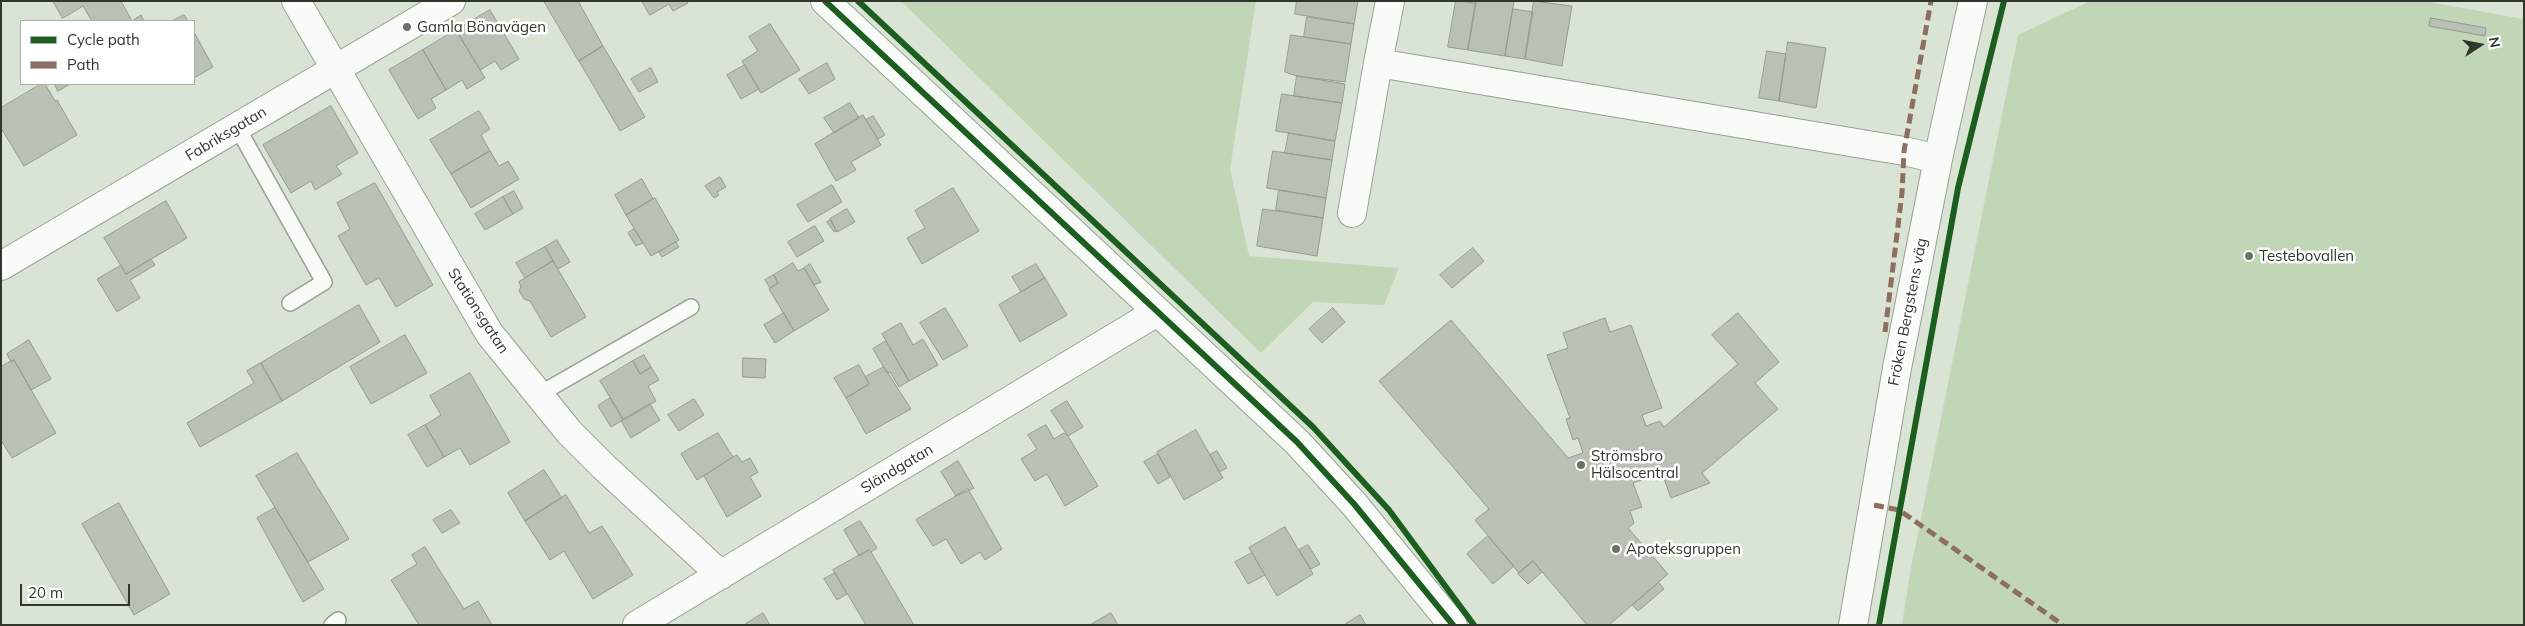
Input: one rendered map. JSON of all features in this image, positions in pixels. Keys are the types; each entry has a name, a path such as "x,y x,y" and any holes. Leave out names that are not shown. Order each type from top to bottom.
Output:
{"street":[{"name":"Stationsgatan","path":"296,1 489,333 538,395 604,467 722,574"},
{"name":"Fabriksgatan","path":"5,256 237,127 451,1"},
{"path":"825,1 1297,442 1354,504 1453,625"},
{"path":"1352,214 1390,1"},
{"name":"Fröken Bergstens väg","path":"1853,625 1897,368 1938,159 1974,1"},
{"path":"1378,64 1904,151 1938,159"},
{"name":"Sländgatan","path":"637,625 1157,312"}],"lane":[{"path":"237,127 324,282 290,303"},
{"path":"538,395 691,307"}],"green space":[{"path":"901,1 1256,1 1230,169 1249,256 1399,268 1384,305 1313,302 1261,353"},
{"name":"Testebovallen","path":"2090,1 2423,1 2524,19 2524,625 1902,625 1910,573 2018,35"}],"building":[{"path":"53,1 121,1 131,20 91,20 83,6 63,18"},
{"path":"544,1 578,1 603,46 579,61"},
{"path":"642,1 687,1 688,3 673,11 669,4 650,15"},
{"path":"1297,1 1358,1 1354,24 1295,14"},
{"path":"1456,1 1476,3 1468,50 1448,47"},
{"path":"1476,1 1514,1 1505,56 1468,50"},
{"path":"1534,1 1572,6 1562,66 1525,59"},
{"path":"1513,9 1533,12 1525,59 1505,56"},
{"path":"490,10 519,59 501,70 495,61 480,70 456,30"},
{"path":"141,15 144,20 134,20"},
{"path":"184,15 187,20 174,20"},
{"path":"1307,17 1354,24 1351,44 1304,37"},
{"path":"2431,18 2486,28 2485,36 2429,26"},
{"path":"770,24 800,70 761,93 742,61 758,51 749,37"},
{"path":"456,30 485,78 467,89 462,80 446,90 423,50"},
{"path":"195,34 213,67 195,77"},
{"path":"1291,35 1351,44 1345,82 1297,76 1285,72"},
{"path":"1788,42 1826,48 1816,108 1779,101"},
{"path":"603,46 645,117 620,131 579,61"},
{"path":"423,50 446,90 431,99 436,108 418,119 389,70"},
{"path":"1767,51 1786,54 1779,101 1759,98"},
{"path":"827,63 835,79 809,94 799,79"},
{"path":"745,65 759,89 741,99 727,75"},
{"path":"651,68 658,82 639,92 631,79"},
{"path":"1297,76 1345,84 1342,103 1294,96"},
{"path":"39,85 46,85 55,101 57,100 77,135 24,166 1,128 1,108"},
{"path":"55,85 68,85 58,91"},
{"path":"1282,94 1342,103 1335,141 1276,131"},
{"path":"850,103 859,118 834,133 824,118"},
{"path":"331,106 358,153 336,166 342,174 315,190 311,181 291,193 263,145"},
{"path":"479,111 490,129 481,135 490,151 451,174 430,140"},
{"path":"863,115 881,145 851,162 856,170 836,181 815,144"},
{"path":"873,116 885,135 878,139 866,120"},
{"path":"1289,133 1335,141 1332,160 1285,153"},
{"path":"490,151 499,166 508,161 519,179 471,208 451,174"},
{"path":"1273,151 1332,160 1326,198 1267,188"},
{"path":"720,177 726,187 717,192 719,195 714,198 705,186"},
{"path":"642,179 653,199 626,215 615,195"},
{"path":"375,183 433,285 396,307 379,278 366,285 338,236 350,229 337,203"},
{"path":"832,185 842,202 808,222 797,205"},
{"path":"953,188 979,231 922,264 907,238 925,228 915,211"},
{"path":"1279,190 1326,198 1323,218 1276,210"},
{"path":"514,191 523,208 513,214 503,197"},
{"path":"503,197 513,214 485,230 475,214"},
{"path":"655,198 679,240 651,256 626,215"},
{"path":"166,201 187,238 126,274 104,238"},
{"path":"847,209 855,222 837,232 830,219"},
{"path":"1263,209 1323,218 1317,256 1257,246"},
{"path":"831,220 836,231 834,232 827,222"},
{"path":"815,226 824,241 797,257 788,242"},
{"path":"634,229 643,243 636,246 628,233"},
{"path":"557,240 570,262 558,269 545,247"},
{"path":"676,242 679,247 662,257 659,252"},
{"path":"545,247 553,261 525,278 516,263"},
{"path":"1473,248 1484,261 1452,288 1440,275"},
{"path":"151,259 155,265 130,280 140,298 117,312 97,279 121,265 126,274"},
{"path":"553,261 586,317 551,337 530,301 524,299 519,291 521,286 519,282"},
{"path":"793,263 798,271 804,268 829,310 794,331 769,289 778,283 774,275"},
{"path":"810,264 821,282 814,285 804,268"},
{"path":"1036,264 1045,278 1021,292 1012,277"},
{"path":"774,275 778,283 770,288 765,280"},
{"path":"1045,278 1067,315 1020,342 999,305"},
{"path":"359,305 380,342 282,401 261,363"},
{"path":"945,308 968,346 943,360 920,323"},
{"path":"1333,308 1345,322 1322,343 1309,329"},
{"path":"784,313 794,331 775,343 764,325"},
{"name":"Strömsbro Hälsocentral","path":"1738,313 1779,362 1755,383 1778,409 1702,473 1710,483 1671,498 1662,473 1633,483 1642,507 1630,511 1634,523 1628,528 1668,574 1609,625 1587,625 1533,561 1519,573 1475,520 1489,509 1379,381 1451,320 1568,458 1583,453 1578,438 1573,440 1566,419 1570,418 1547,355 1568,348 1563,333 1605,318 1610,332 1631,325 1662,408 1642,415 1646,426 1660,421 1664,427 1738,364 1712,335"},
{"path":"901,323 913,345 923,339 938,365 909,381 882,334"},
{"path":"405,335 427,373 371,404 350,367"},
{"path":"29,340 51,379 31,390 14,360 11,362 7,354"},
{"path":"886,341 909,381 899,387 890,372 887,373 873,349"},
{"path":"644,355 651,367 640,374 633,361"},
{"path":"743,358 766,359 765,378 743,377"},
{"path":"14,360 56,433 12,458 1,440 1,367"},
{"path":"633,361 640,374 651,367 659,380 648,386 656,401 624,420 600,381"},
{"path":"261,363 282,401 200,447 187,423 254,383 247,371"},
{"path":"859,365 869,384 846,398 834,378"},
{"path":"884,367 911,409 866,434 846,398 869,384 865,377"},
{"path":"470,373 510,442 470,465 460,448 444,457 425,425 441,415 430,396"},
{"path":"610,398 623,420 611,427 598,406"},
{"path":"694,399 704,415 679,431 668,415"},
{"path":"1067,401 1083,427 1068,436 1051,411"},
{"path":"650,404 660,420 631,438 621,421"},
{"path":"425,425 444,457 427,467 408,435"},
{"path":"1046,425 1054,439 1064,433 1068,436 1098,486 1065,506 1047,474 1035,481 1021,459 1037,449 1028,435"},
{"path":"1196,430 1223,478 1184,500 1157,452"},
{"path":"718,433 733,457 697,480 681,454"},
{"path":"1217,451 1227,468 1219,472 1210,455"},
{"path":"297,453 349,539 308,562 256,476"},
{"path":"1158,454 1170,477 1158,484 1144,462"},
{"path":"737,455 742,462 750,458 758,472 750,477 761,496 727,517 704,476"},
{"path":"958,461 974,488 956,496 941,472"},
{"path":"544,470 562,498 525,521 508,493"},
{"path":"968,489 1002,549 985,560 980,552 961,564 946,539 933,546 916,520"},
{"path":"566,495 589,533 602,526 633,575 593,599 564,551 550,560 525,521"},
{"path":"119,503 170,594 134,615 82,524"},
{"path":"275,508 324,589 303,602 257,518"},
{"path":"451,510 460,523 442,533 433,520"},
{"path":"860,521 877,548 859,556 844,530"},
{"path":"1285,527 1313,574 1277,596 1249,548"},
{"path":"1488,536 1514,566 1493,584 1467,554"},
{"path":"1308,545 1320,564 1311,569 1299,550"},
{"path":"425,547 464,609 478,601 492,625 419,625 391,580 417,564 412,555"},
{"path":"869,550 914,625 866,625 833,570"},
{"path":"1252,553 1265,575 1248,584 1235,562"},
{"path":"1533,561 1542,572 1528,584 1518,574"},
{"path":"835,573 847,594 837,600 824,579"},
{"path":"1659,583 1664,589 1638,611 1632,605"},
{"path":"763,613 770,625 744,625"},
{"path":"1111,613 1118,625 1090,625"},
{"path":"1360,615 1366,625 1344,625"}],"marked path":[{"path":"1885,332 1902,193 1904,151 1931,1"},
{"path":"1874,505 1899,510 2063,625"}],"cycle path":[{"path":"825,1 1297,442 1354,504 1453,625"},
{"path":"858,1 1313,427 1389,510 1474,625"},
{"path":"1879,625 1958,188 2004,1"}],"place":[{"name":"Gamla Bönavägen","path":"407,27"},
{"name":"Testebovallen","path":"2249,256"},
{"name":"Strömsbro Hälsocentral","path":"1581,465"},
{"name":"Apoteksgruppen","path":"1616,549"}]}
